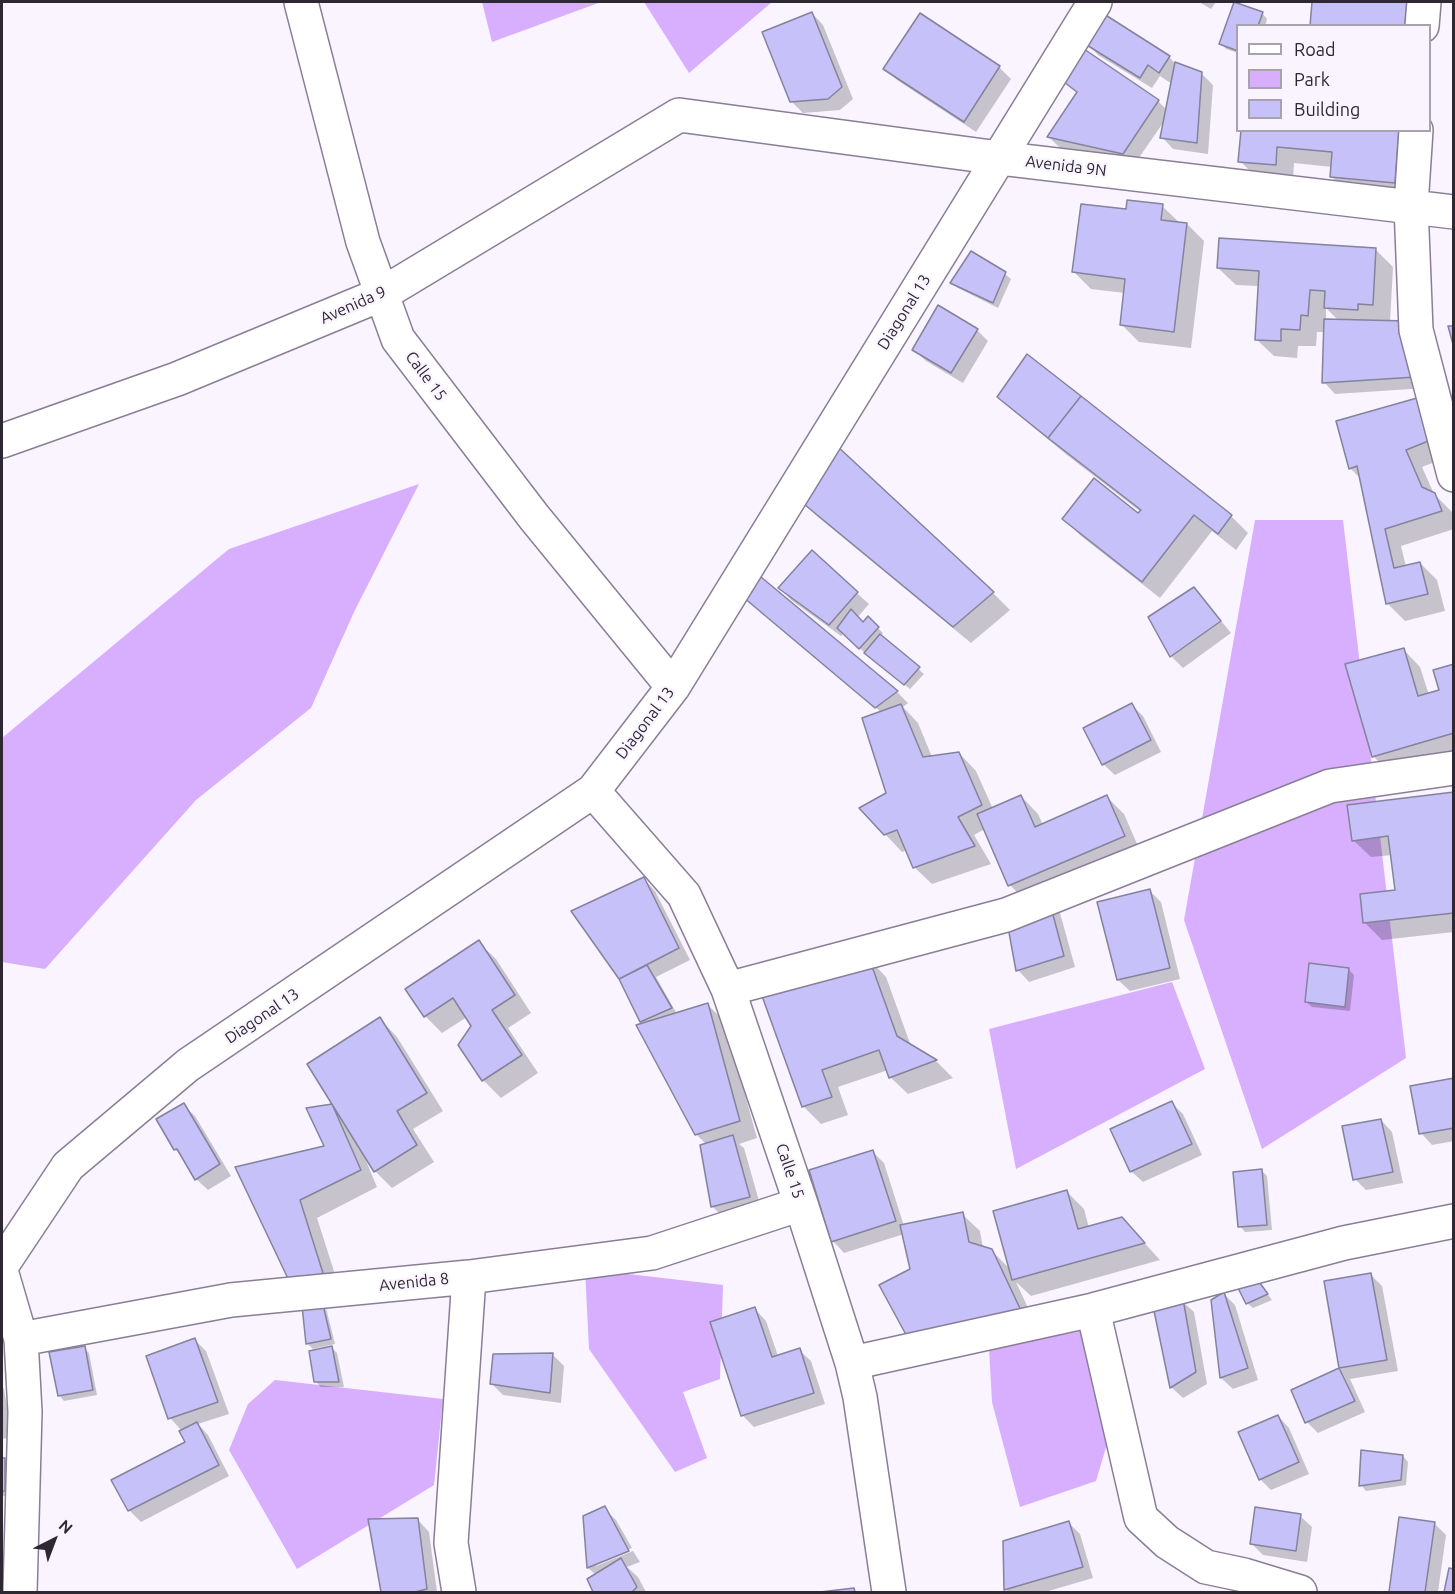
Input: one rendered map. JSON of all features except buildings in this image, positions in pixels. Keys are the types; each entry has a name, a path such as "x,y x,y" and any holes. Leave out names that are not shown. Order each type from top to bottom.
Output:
{"street":[{"name":"Calle 15","path":"301,2 363,242 398,339 534,518 673,687"},
{"name":"Diagonal 13","path":"2,1265 68,1166 188,1065 593,791 673,687 1095,2"},
{"path":"1422,24 1424,2"},
{"name":"Avenida 9","path":"2,441 177,379 382,294 679,115"},
{"name":"Avenida 9N","path":"679,115 999,158 1454,212"},
{"path":"1416,132 1411,206 1416,330 1454,475"},
{"path":"728,989 1006,915 1330,786 1454,768"},
{"name":"Calle 15","path":"593,791 684,895 728,989 852,1363 860,1397 889,1593"},
{"name":"Avenida 8","path":"21,1339 231,1300 469,1277 652,1253 801,1204"},
{"path":"852,1363 1093,1310 1344,1243 1454,1221"},
{"path":"2,1274 21,1339 25,1412 20,1593"},
{"path":"459,1593 451,1543 469,1277"},
{"path":"1093,1310 1141,1518 1167,1542 1206,1567 1244,1575 1300,1593"}],"green space":[{"path":"482,2 601,2 492,42"},
{"path":"644,2 772,2 689,73"},
{"path":"419,484 354,612 311,708 196,800 45,969 2,962 2,738 229,549"},
{"path":"1255,520 1343,520 1406,1058 1262,1149 1184,920"},
{"path":"1172,982 1205,1069 1016,1169 989,1029"},
{"path":"585,1269 723,1285 720,1379 683,1392 707,1458 675,1472 589,1349"},
{"path":"1093,1329 1113,1424 1096,1481 1020,1507 992,1402 989,1348"},
{"path":"275,1380 443,1399 434,1485 297,1569 229,1450 248,1404"}]}
